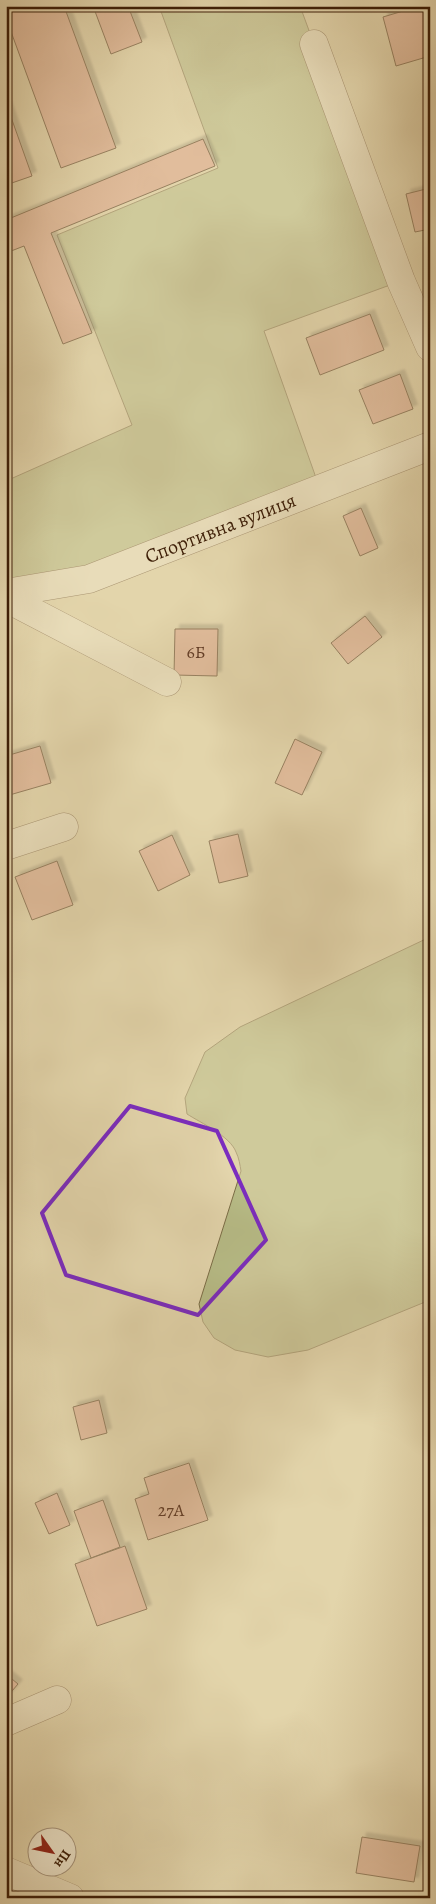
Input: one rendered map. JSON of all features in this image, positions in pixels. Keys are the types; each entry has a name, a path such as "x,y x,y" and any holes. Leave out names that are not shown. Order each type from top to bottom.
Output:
{"street":[{"path":"314,44 401,281 430,348"},
{"name":"Спортивна вулиця","path":"6,593 89,579 430,446"},
{"path":"6,598 167,682"},
{"path":"6,846 64,827"},
{"path":"6,1722 57,1700"},
{"path":"6,1871 70,1898"}],"highlighted area":[{"path":"130,1106 217,1131 266,1240 198,1315 66,1275 42,1213"}],"green space":[{"path":"159,6 300,6 401,281 264,331 320,489 6,593 6,481 132,425 57,235 218,168"},
{"path":"430,937 430,1300 308,1350 268,1357 235,1350 214,1338 203,1322 199,1304 241,1171 233,1146 222,1135 187,1114 185,1098 205,1052 240,1027"}],"building":[{"path":"6,6 64,6 116,148 61,168 6,18"},
{"path":"93,6 128,6 142,42 111,54"},
{"path":"420,6 430,6 430,56 396,66 383,17"},
{"path":"6,103 32,176 6,185"},
{"path":"203,139 215,166 51,233 92,333 63,344 24,246 6,253 6,220"},
{"path":"430,188 430,229 415,232 406,194"},
{"path":"370,314 384,350 320,375 306,338"},
{"path":"400,374 413,409 373,424 359,390"},
{"path":"361,508 378,548 360,556 343,516"},
{"path":"365,616 382,637 348,664 331,643"},
{"path":"175,629 218,629 217,676 174,675"},
{"path":"295,739 322,752 302,795 275,783"},
{"path":"40,746 51,783 6,796 6,756"},
{"path":"238,834 248,876 219,883 209,841"},
{"path":"172,835 190,875 158,891 139,851"},
{"path":"57,861 73,905 32,920 15,877"},
{"path":"99,1400 107,1433 81,1440 73,1407"},
{"path":"189,1463 208,1520 148,1540 135,1499 149,1494 144,1478"},
{"path":"57,1493 70,1525 49,1534 35,1503"},
{"path":"103,1500 120,1547 91,1558 74,1511"},
{"path":"125,1546 147,1609 97,1626 75,1564"},
{"path":"6,1674 18,1684 6,1698"},
{"path":"362,1837 420,1846 414,1882 356,1873"}]}
